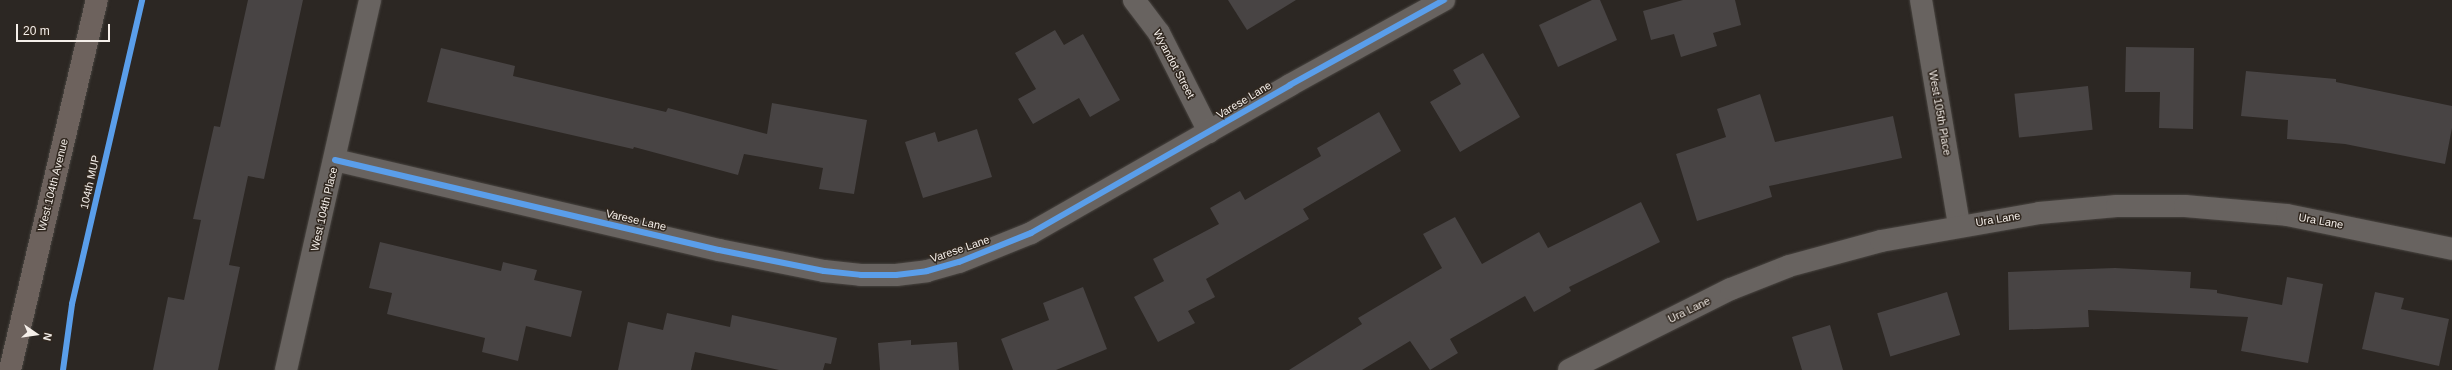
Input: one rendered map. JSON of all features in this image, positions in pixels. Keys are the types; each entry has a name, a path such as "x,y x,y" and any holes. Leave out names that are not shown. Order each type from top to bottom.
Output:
{"main road":[{"name":"West 104th Avenue","path":"10,370 97,0"}],"street":[{"name":"West 104th Place","path":"286,370 335,160 370,0"},
{"name":"Wyandot Street","path":"1134,0 1159,33 1209,132"},
{"name":"Varese Lane","path":"335,160 719,250 824,271 862,275 896,275 959,262 1031,233 1444,0"},
{"name":"West 105th Place","path":"1921,0 1959,226"},
{"name":"Ura Lane","path":"1569,370 1731,289 1790,266 1881,242 1959,226 2039,213 2093,208 2185,206 2287,215 2452,249"}],"building":[{"path":"248,0 303,0 264,179 248,176 229,265 240,267 218,370 153,370 168,297 184,300 201,220 193,219 214,126 220,127"},
{"path":"1228,0 1296,0 1247,30"},
{"path":"1592,0 1600,0 1617,40 1558,67 1539,25"},
{"path":"1683,0 1735,0 1741,25 1713,33 1717,46 1681,57 1674,34 1651,40 1643,11"},
{"path":"1055,30 1064,45 1083,34 1120,100 1090,117 1079,98 1033,124 1018,99 1036,89 1015,53"},
{"path":"2126,47 2194,48 2193,129 2159,128 2160,92 2125,92"},
{"path":"441,48 515,66 513,76 666,112 668,108 767,134 772,103 867,120 854,194 819,189 823,168 744,154 738,175 634,147 633,149 427,102"},
{"path":"1483,53 1520,117 1460,152 1430,102 1461,84 1453,70"},
{"path":"2246,71 2336,79 2336,82 2452,106 2452,128 2445,164 2345,144 2287,139 2288,120 2241,116"},
{"path":"2088,86 2093,130 2019,137 2014,94"},
{"path":"1760,94 1775,142 1893,116 1902,158 1769,186 1772,197 1697,221 1676,154 1726,137 1717,109"},
{"path":"1379,112 1401,151 1303,209 1309,219 1206,279 1215,297 1188,311 1195,323 1158,342 1134,297 1164,281 1153,259 1219,224 1210,208 1240,191 1245,200 1321,156 1317,148"},
{"path":"977,129 992,177 923,198 905,142 935,132 938,142"},
{"path":"1641,202 1660,242 1569,287 1571,291 1534,312 1525,296 1450,339 1458,353 1430,370 1410,341 1362,370 1289,370 1362,324 1358,318 1442,268 1423,234 1455,217 1482,264 1539,232 1548,248"},
{"path":"380,242 501,271 503,262 537,270 534,280 582,291 571,337 526,326 518,361 482,352 485,338 387,314 392,293 369,288"},
{"path":"2115,268 2191,272 2190,288 2217,290 2217,293 2282,305 2287,277 2323,284 2308,363 2241,351 2248,317 2088,310 2089,327 2009,330 2008,272"},
{"path":"1083,287 1107,349 1056,370 1013,370 1001,339 1049,320 1043,303"},
{"path":"1947,292 1960,335 1890,356 1877,313"},
{"path":"2375,292 2404,298 2401,309 2449,319 2439,366 2362,349"},
{"path":"667,313 730,327 732,315 837,338 831,364 825,363 823,370 779,370 695,352 691,370 618,370 628,322 663,330"},
{"path":"1830,325 1843,370 1802,370 1792,337"},
{"path":"911,340 911,345 957,342 959,370 880,370 878,343"}],"cycle path":[{"name":"104th MUP","path":"63,370 72,304 142,0"},
{"path":"335,160 719,250 824,271 861,275 896,275 927,271 959,262 1031,233 1290,85 1444,0"}]}
